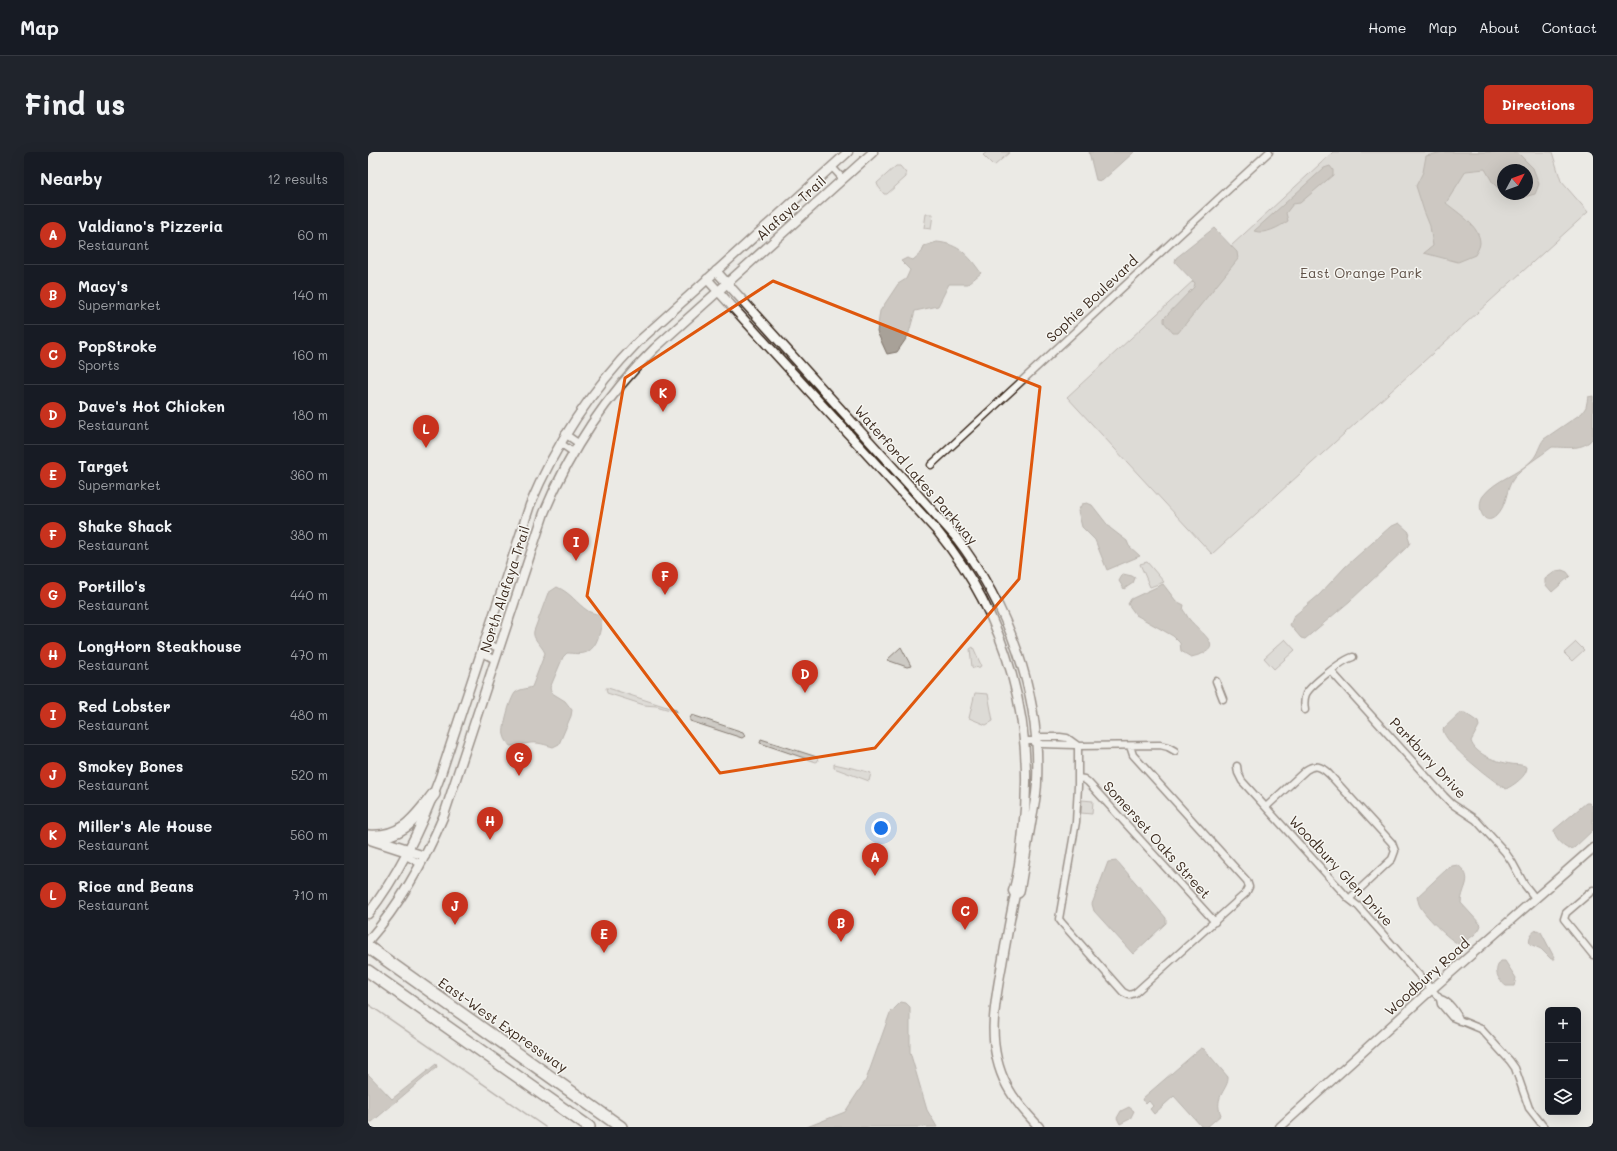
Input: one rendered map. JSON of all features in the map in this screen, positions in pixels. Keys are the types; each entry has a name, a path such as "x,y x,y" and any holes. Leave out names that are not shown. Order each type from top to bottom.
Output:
{"highway":[{"path":"368,837 380,837 405,827 417,816 434,794"},
{"path":"368,837 408,854"},
{"name":"East-West Expressway","path":"370,947 620,1127"},
{"path":"368,971 589,1127"}],"street":[{"name":"Alafaya Trail","path":"707,279 848,152"},
{"name":"Alafaya Trail","path":"726,283 873,152"},
{"name":"Sophie Boulevard","path":"931,464 1269,152"},
{"path":"832,167 842,179"},
{"name":"Waterford Lakes Parkway","path":"716,271 955,536 979,569 996,600 1011,634 1022,667 1030,702 1036,741 1037,789 1020,889 1015,895"},
{"name":"Waterford Lakes Parkway","path":"707,279 938,532 966,570 986,605 1002,643 1012,672 1020,707 1025,741 1025,803 1013,891 1015,895 994,1005 993,1041 998,1061 1007,1085 1018,1102 1039,1127"},
{"name":"North Alafaya Trail","path":"368,914 408,854 434,794 530,506 541,479 560,443 588,398 619,361 707,279"},
{"name":"North Alafaya Trail","path":"370,947 421,864 452,794 544,513 562,472 601,409 628,375 655,348 726,283"},
{"path":"788,367 801,372 832,406 841,409"},
{"path":"565,434 578,444"},
{"path":"560,443 573,452"},
{"path":"986,605 996,600"},
{"path":"484,642 499,648"},
{"path":"481,652 496,660"},
{"path":"1305,710 1304,701 1306,694 1342,661 1353,657"},
{"name":"Parkbury Drive","path":"1331,671 1444,796 1452,804 1476,820 1505,852 1524,884 1535,898"},
{"path":"1216,681 1223,699"},
{"path":"1025,741 1036,741 1041,736 1060,737 1067,738 1076,745 1164,746 1175,751"},
{"path":"1076,745 1078,778 1075,829 1059,918 1123,992 1129,995 1135,993 1215,922 1246,893 1249,887 1248,883 1133,755 1130,746"},
{"name":"Woodbury Glen Drive","path":"1237,766 1240,777 1432,989 1452,1018 1481,1029 1510,1061 1529,1108 1544,1127"},
{"path":"1266,807 1306,770 1312,766 1320,766 1392,843 1395,851 1392,859 1349,899"},
{"name":"Somerset Oaks Street","path":"1078,778 1084,779 1088,782 1215,922"},
{"name":"Woodbury Road","path":"1280,1127 1432,989 1593,848"},
{"path":"408,854 425,856"},
{"path":"408,854 421,864"},
{"path":"1593,890 1566,914 1564,919 1593,955"}],"highlighted area":[{"path":"773,281 1040,387 1019,579 875,748 720,773 587,596 625,378"}],"green space":[{"path":"987,152 1010,152 994,166 983,155"},
{"name":"East Orange Park","path":"1333,152 1552,152 1561,181 1588,212 1212,554 1067,397"},
{"path":"896,166 900,166 906,173 906,177 887,194 884,194 877,183"},
{"path":"926,214 933,214 931,229 924,228"},
{"path":"1147,562 1164,582 1150,587 1140,564"},
{"path":"1285,639 1295,650 1274,669 1264,658"},
{"path":"1576,642 1584,650 1572,661 1564,653"},
{"path":"901,647 911,666 907,667 887,660"},
{"path":"973,647 981,665 980,667 972,667 970,649"},
{"path":"606,688 676,710 677,712 656,706 644,705 607,693"},
{"path":"975,693 988,694 993,721 986,725 969,718"},
{"path":"692,715 743,732 745,736 742,738 690,721"},
{"path":"761,739 817,757 818,761 816,762 760,743"},
{"path":"834,764 871,773 869,781 834,768"},
{"path":"1082,800 1093,801 1092,814 1081,813"}],"shaded area":[{"path":"1089,152 1134,152 1102,181 1096,180"},
{"path":"1443,152 1517,152 1529,164 1497,164 1497,187 1485,169 1466,171 1446,203 1468,220 1476,231 1480,243 1475,255 1458,262 1424,253 1433,246 1430,226 1416,186 1423,172 1426,156"},
{"path":"1330,166 1333,170 1333,175 1300,203 1293,204 1286,213 1288,221 1267,231 1254,231 1324,168"},
{"path":"1533,168 1539,184 1535,194 1533,195"},
{"path":"1214,228 1237,252 1238,259 1178,333 1173,333 1164,322 1164,318 1194,287 1195,283 1175,262 1176,258"},
{"path":"937,242 951,245 963,252 981,273 968,284 949,284 938,306 915,311 908,336 897,352 887,354 877,332 880,311 898,284 906,279 910,270 901,261 907,258 913,260 922,252 924,246"},
{"path":"1593,396 1593,438 1580,447 1552,447 1532,461 1517,474 1511,482 1505,502 1500,512 1491,519 1484,518 1480,505 1483,496 1488,490 1520,470 1534,458 1544,439 1582,413 1586,407 1588,397"},
{"path":"1087,503 1092,505 1110,528 1127,541 1129,546 1140,556 1107,570 1095,540 1082,527 1078,511 1082,504"},
{"path":"1399,523 1409,532 1408,537 1410,543 1407,547 1350,601 1305,639 1301,638 1290,625 1294,616 1319,595 1345,567 1390,527"},
{"path":"1562,570 1567,572 1570,576 1552,592 1545,584 1545,579 1556,571"},
{"path":"1123,574 1135,578 1133,583 1124,589 1119,581"},
{"path":"1163,584 1176,601 1184,605 1183,610 1188,618 1210,642 1211,646 1202,654 1191,657 1181,651 1180,643 1173,636 1136,615 1128,604 1131,599"},
{"path":"557,587 566,592 588,611 601,616 602,622 600,632 591,650 580,654 567,653 563,657 550,688 552,693 565,701 572,710 571,716 559,744 553,747 533,743 510,746 504,735 505,720 515,693 532,687 545,653 534,637 534,631 548,593"},
{"path":"1460,713 1465,713 1478,722 1479,726 1471,741 1477,750 1494,760 1527,767 1525,774 1520,780 1506,789 1470,761 1451,743 1445,735 1443,729"},
{"path":"1586,803 1589,803 1593,807 1593,830 1574,848 1569,849 1564,846 1555,836 1554,830"},
{"path":"1117,861 1166,918 1166,923 1133,954 1094,911 1092,904 1108,862"},
{"path":"1458,865 1466,874 1467,879 1461,903 1481,925 1475,934 1459,944 1449,938 1431,920 1421,908 1417,897 1447,869"},
{"path":"1537,930 1541,932 1555,959 1551,959 1541,949 1530,944 1530,936"},
{"path":"1501,961 1505,961 1516,978 1514,986 1506,986 1498,977 1497,968"},
{"path":"901,1002 906,1003 910,1007 910,1052 927,1110 937,1127 807,1127 845,1112 866,1080 890,1013"},
{"path":"1201,1048 1204,1049 1228,1077 1228,1081 1219,1103 1221,1115 1207,1127 1202,1127 1174,1096 1154,1114 1150,1109 1153,1106 1149,1101 1146,1104 1142,1100 1143,1098"},
{"path":"436,1064 437,1067 372,1122 368,1121 368,1074 392,1099"},
{"path":"1129,1107 1134,1111 1130,1119 1120,1124 1117,1118 1121,1111"}],"waterway":[{"path":"368,1004 545,1127"}],"place":[{"name":"Miller's Ale House","path":"663,412"},
{"name":"Rice and Beans","path":"426,448"},
{"name":"Red Lobster","path":"576,561"},
{"name":"Shake Shack","path":"665,595"},
{"name":"Dave's Hot Chicken","path":"805,693"},
{"name":"Portillo's","path":"519,776"},
{"name":"LongHorn Steakhouse","path":"490,840"},
{"name":"Valdiano's Pizzeria","path":"875,876"},
{"name":"Smokey Bones","path":"455,925"},
{"name":"PopStroke","path":"965,930"},
{"name":"Macy's","path":"841,942"},
{"name":"Target","path":"604,953"}]}
